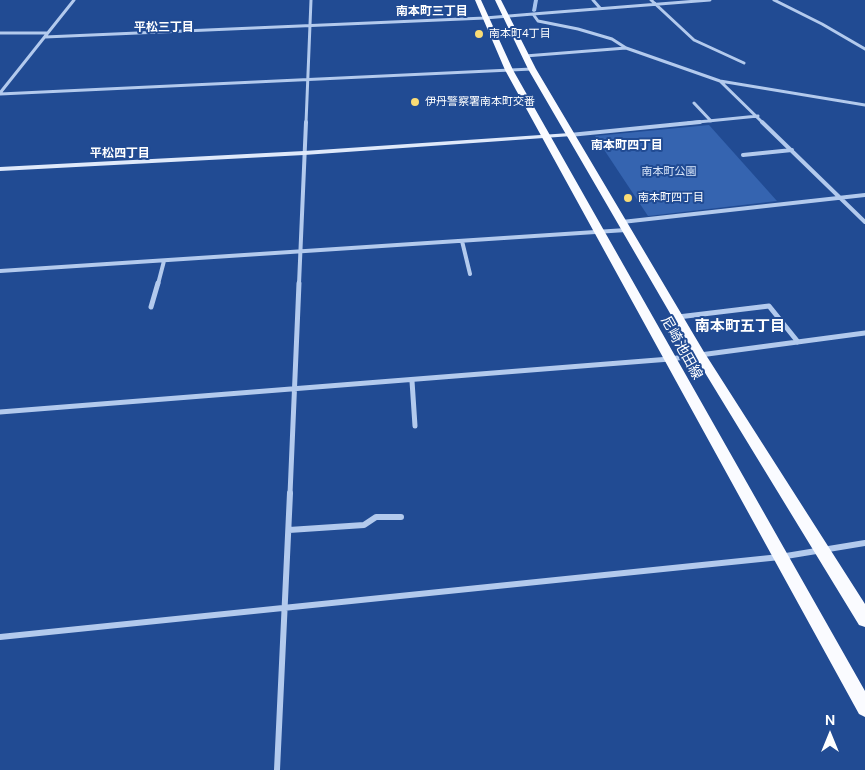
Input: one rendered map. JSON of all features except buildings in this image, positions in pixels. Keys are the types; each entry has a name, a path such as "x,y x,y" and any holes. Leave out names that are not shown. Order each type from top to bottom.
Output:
{"main road":[{"name":"尼崎池田線","path":"478,0 509,70 865,708"},
{"name":"尼崎池田線","path":"498,0 532,69 677,317 865,619"}],"street":[{"path":"0,93 74,0"},
{"path":"277,770 304,153 309,80 311,0"},
{"path":"593,0 600,8"},
{"path":"651,0 694,40 744,63"},
{"path":"45,37 486,18 710,0"},
{"path":"774,0 822,24 865,49"},
{"path":"533,14 538,21 578,29 612,39 626,48 720,81 865,105"},
{"path":"0,33 47,33"},
{"path":"525,56 626,48"},
{"path":"0,93 532,69"},
{"path":"720,81 865,222"},
{"path":"694,103 711,121"},
{"path":"0,169 304,153 546,137 758,116"},
{"path":"743,155 792,150"},
{"path":"0,271 599,232 624,226 865,195"},
{"path":"462,241 470,274"},
{"path":"150,307 164,261"},
{"path":"677,317 769,306 798,342"},
{"path":"0,412 412,381 670,359 865,333"},
{"path":"412,381 415,426"},
{"path":"289,530 364,525 376,517 401,517"},
{"path":"0,638 780,557 865,543"}],"green space":[{"name":"南本町公園","path":"709,125 777,201 648,216 595,136"}],"waterway":[{"path":"534,11 536,0"}],"place":[{"name":"南本町4丁目","path":"479,34"},
{"name":"伊丹警察署南本町交番","path":"415,102"},
{"name":"南本町四丁目","path":"628,198"}],"district":[{"name":"南本町三丁目","path":"432,12"},
{"name":"平松三丁目","path":"164,28"},
{"name":"南本町四丁目","path":"627,146"},
{"name":"平松四丁目","path":"120,154"},
{"name":"南本町五丁目","path":"740,327"}]}
